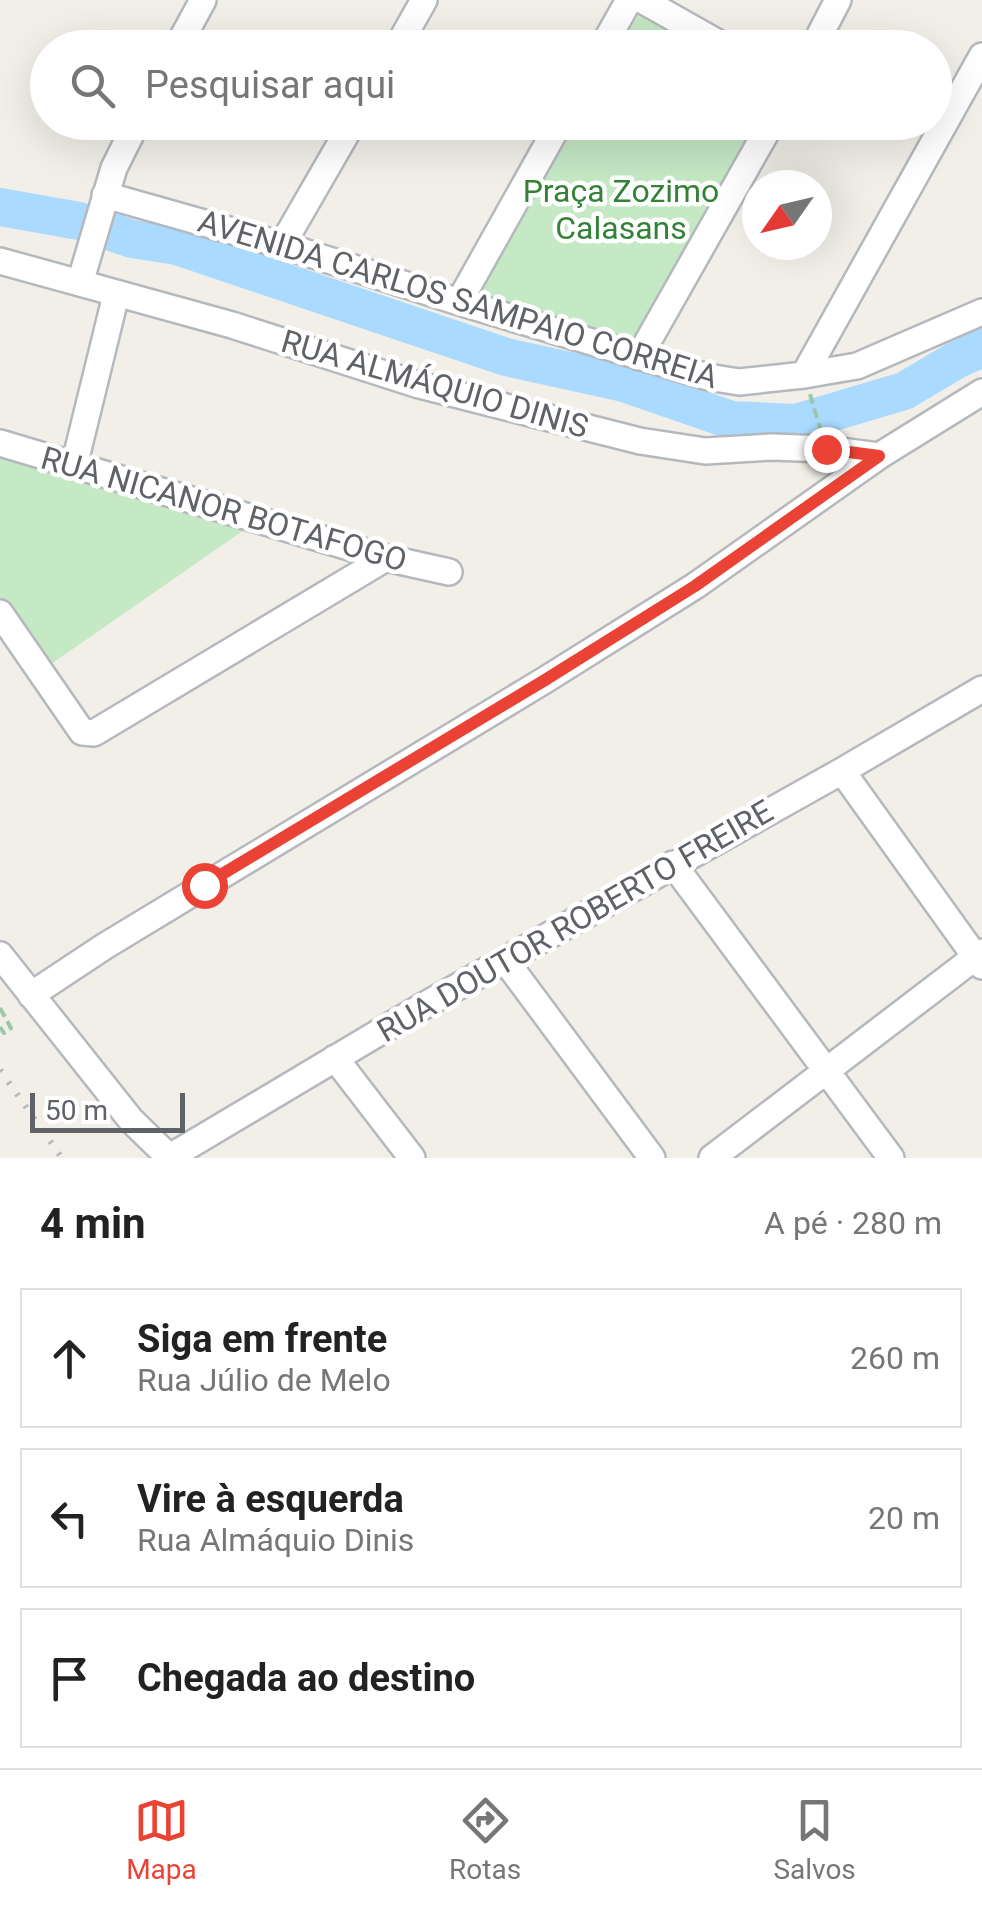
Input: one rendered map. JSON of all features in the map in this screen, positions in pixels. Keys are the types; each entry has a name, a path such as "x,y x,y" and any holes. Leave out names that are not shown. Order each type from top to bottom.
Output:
{"street":[{"path":"187,30 203,0"},
{"path":"407,30 424,0"},
{"path":"612,30 629,0"},
{"path":"642,0 696,30"},
{"path":"822,30 838,0"},
{"path":"952,121 973,85 982,56"},
{"path":"83,274 114,168 128,140"},
{"path":"282,245 343,140"},
{"path":"459,302 550,140"},
{"path":"640,356 762,140"},
{"path":"804,375 941,140"},
{"name":"AVENIDA CARLOS SAMPAIO CORREIA","path":"103,201 282,245 708,377 739,382 857,366 982,312"},
{"name":"RUA ALMÁQUIO DINIS","path":"0,261 83,274 116,294 232,325 438,390 640,441 704,451 826,449 879,456"},
{"path":"74,466 116,294"},
{"path":"31,995 104,946 678,596 879,456 982,392"},
{"name":"RUA NICANOR BOTAFOGO","path":"0,443 386,558 449,572"},
{"path":"0,613 82,732 94,733 386,558"},
{"name":"RUA DOUTOR ROBERTO FREIRE","path":"170,1158 335,1058 982,689"},
{"path":"712,1158 980,958 842,771"},
{"path":"673,864 892,1158"},
{"path":"0,955 131,1120 170,1158"},
{"path":"505,960 652,1158"},
{"path":"335,1058 412,1158"}],"path":[{"path":"804,375 826,449"},
{"path":"0,1008 12,1028 4,1033 0,1027"}],"green space":[{"path":"642,8 678,30 629,30"},
{"name":"Praça Zozimo Calasans","path":"566,140 756,140 640,338 471,308"},
{"path":"0,441 247,528 41,671 0,613"}],"waterway":[{"path":"0,207 79,221 132,239 177,246 506,357 624,383 731,420 796,423 904,391 982,348"}],"railway":[{"path":"0,1070 62,1158"}],"route":[{"path":"204,885 695,586 879,456 826,449"}]}
